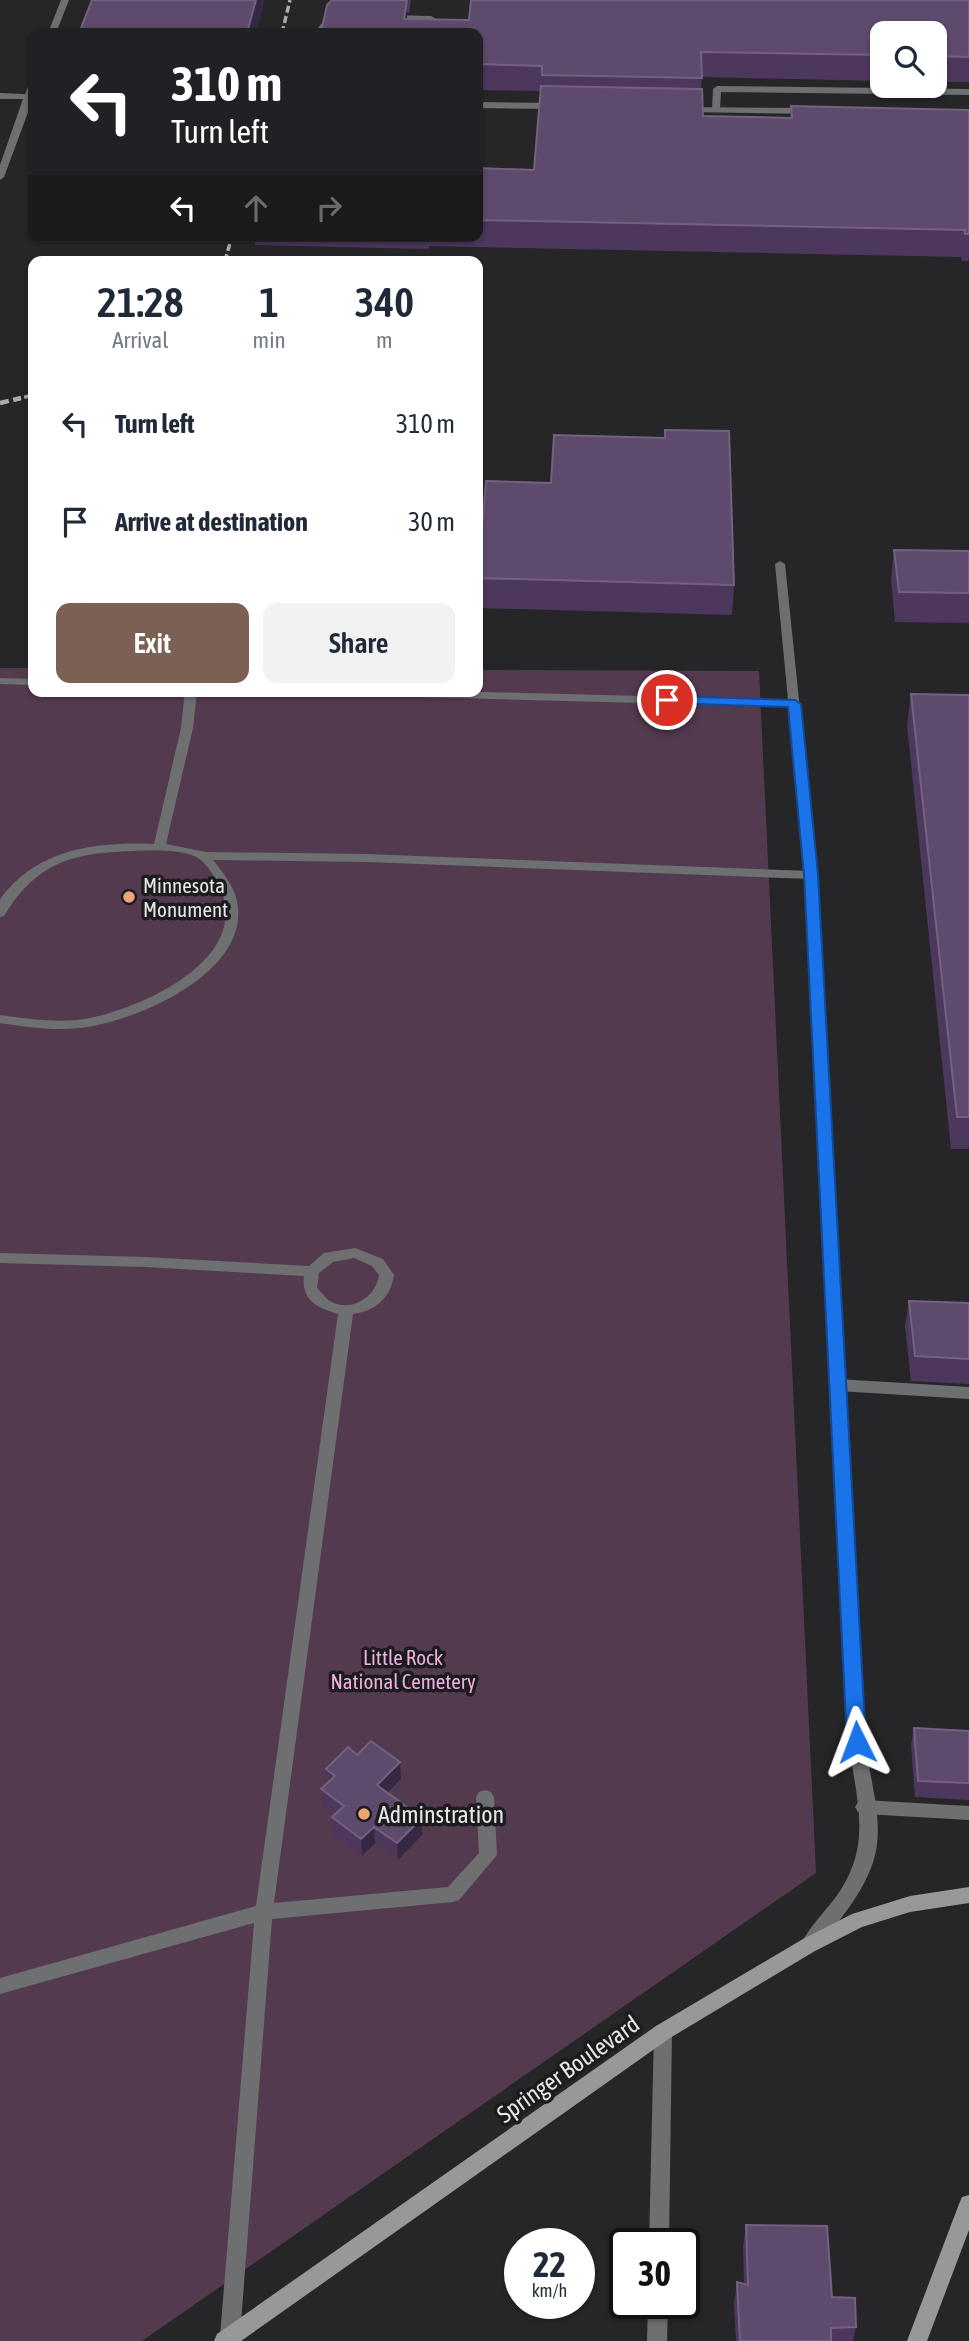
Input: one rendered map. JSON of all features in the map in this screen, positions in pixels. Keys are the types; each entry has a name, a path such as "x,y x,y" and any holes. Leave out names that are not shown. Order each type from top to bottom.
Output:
{"main road":[{"name":"Springer Boulevard","path":"227,2339 663,2032 809,1945 858,1920 909,1904 969,1895"},
{"path":"917,2341 969,2204"}],"street":[{"path":"54,28 65,0"},
{"path":"322,28 328,21 346,16"},
{"path":"383,17 431,18 443,28"},
{"path":"716,109 717,89 969,92"},
{"path":"0,96 28,97"},
{"path":"0,177 28,105"},
{"path":"483,105 570,107"},
{"path":"676,108 823,111"},
{"path":"780,564 811,875 857,1742 868,1844 861,1866 839,1907 809,1945"},
{"path":"0,681 28,682"},
{"path":"483,696 795,704"},
{"path":"159,847 187,728 190,697"},
{"path":"0,914 18,887 45,864 71,854 105,848 159,847 203,856 366,858 811,875"},
{"path":"0,1019 51,1025 83,1024 109,1018 185,984 202,970 221,947 232,922 229,888 203,856"},
{"path":"0,1258 312,1271 329,1257 355,1253 377,1261 385,1269 386,1288 381,1297 371,1304 346,1310 323,1304 315,1297 310,1289 312,1271"},
{"path":"227,2339 264,1912 346,1310"},
{"path":"838,1385 969,1393"},
{"path":"0,1986 264,1912 453,1894 488,1855 485,1797"},
{"path":"864,1807 969,1813"},
{"path":"659,2228 663,2032"},
{"path":"657,2341 658,2319"}],"green space":[{"name":"Little Rock National Cemetery","path":"0,668 28,668 28,697 483,697 483,670 759,671 816,1873 142,2341 0,2341"}],"building":[{"path":"92,0 256,0 248,28 81,28"},
{"path":"332,0 407,0 404,19 469,20 471,0 969,0 969,57 947,56 947,21 870,21 870,55 701,52 702,78 542,75 542,66 483,64 483,28 322,28 327,5"},
{"path":"541,86 702,89 703,116 792,118 791,106 969,110 969,234 965,234 965,230 483,220 483,168 534,170"},
{"path":"665,430 729,431 734,585 483,578 486,481 551,483 554,435 665,438"},
{"path":"894,550 969,551 969,593 899,592"},
{"path":"911,694 969,695 969,1117 957,1117"},
{"path":"909,1301 969,1303 969,1359 915,1356"},
{"path":"914,1728 969,1731 969,1783 918,1781"},
{"name":"Adminstration","path":"371,1741 400,1762 377,1785 422,1818 397,1843 374,1827 361,1839 332,1817 344,1806 321,1789 335,1776 326,1769 348,1747 357,1755"},
{"path":"746,2225 827,2226 832,2297 855,2298 856,2327 831,2328 831,2341 740,2341 737,2282 748,2285"}],"railway":[{"path":"283,28 290,0"},
{"path":"226,256 230,242"},
{"path":"14,400 28,396"},
{"path":"0,403 21,398"}],"place":[{"name":"Minnesota Monument","path":"129,897"},
{"name":"Adminstration","path":"364,1814"}],"route":[{"path":"667,700 795,704 811,875 857,1742"}]}
